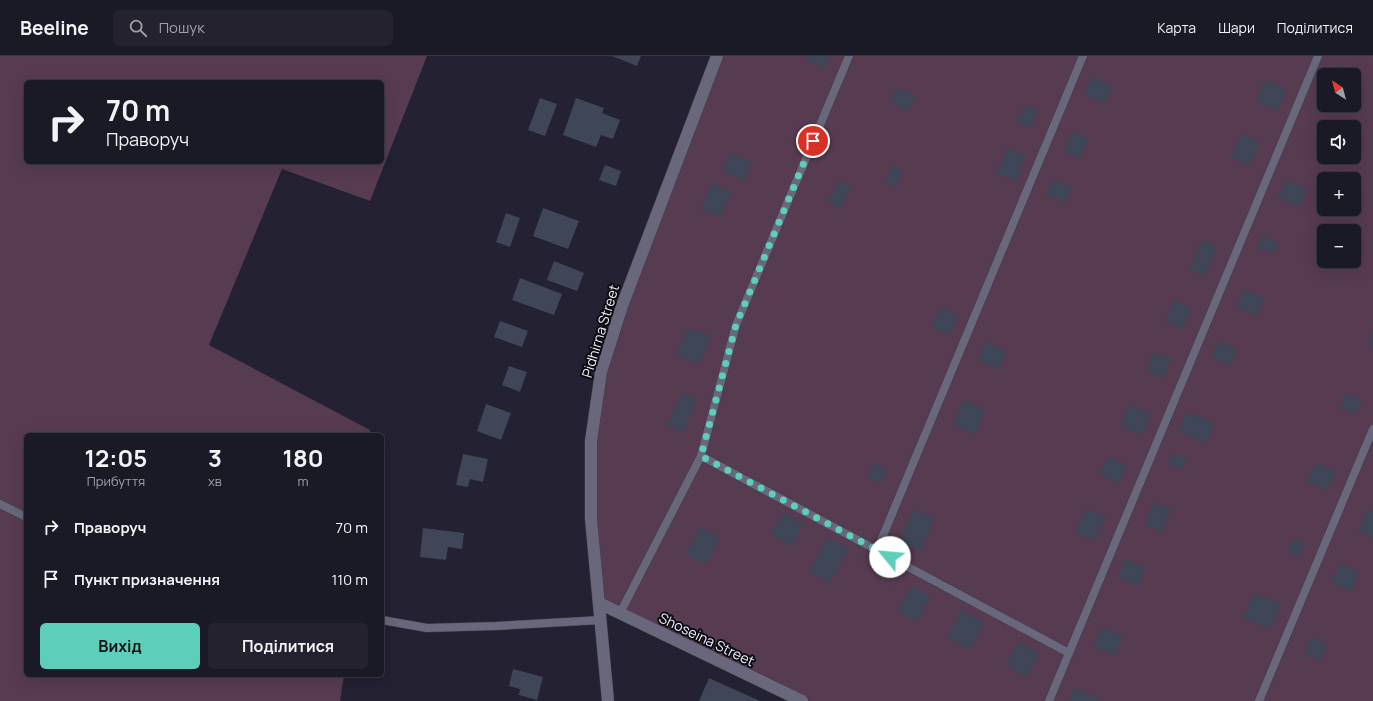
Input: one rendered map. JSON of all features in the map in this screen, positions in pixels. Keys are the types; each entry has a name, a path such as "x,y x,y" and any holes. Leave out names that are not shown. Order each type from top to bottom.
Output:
{"street":[{"name":"Pidhirna Street","path":"608,701 591,519 591,449 601,372 622,306 717,56"},
{"name":"Shoseina Street","path":"599,603 802,701"}],"lane":[{"path":"620,613 701,456 736,325 849,56"},
{"path":"877,550 1083,56"},
{"path":"1049,701 1318,56"},
{"path":"1259,701 1373,429"},
{"path":"701,456 1069,653"},
{"path":"0,504 24,516"},
{"path":"384,620 427,628 601,620"}],"shaded area":[{"path":"0,56 427,56 370,201 282,169 209,345 370,430 370,433 24,433 24,677 344,677 340,701 0,701"},
{"path":"717,56 1373,56 1373,701 802,701 599,603 591,519 601,372"}],"building":[{"path":"612,56 641,56 637,66"},
{"path":"807,56 830,56 825,68 805,60"},
{"path":"1336,64 1346,68 1335,68"},
{"path":"1091,77 1113,86 1105,104 1084,95"},
{"path":"1265,80 1286,89 1277,111 1256,102"},
{"path":"896,88 915,96 908,111 890,103"},
{"path":"540,98 557,104 545,136 528,130"},
{"path":"576,98 604,108 602,113 620,120 613,139 601,135 596,147 563,135"},
{"path":"1025,105 1038,111 1031,128 1018,122"},
{"path":"1072,132 1089,139 1080,158 1064,152"},
{"path":"1241,134 1259,141 1249,166 1231,158"},
{"path":"1007,148 1026,156 1016,181 996,173"},
{"path":"730,153 752,162 744,180 722,171"},
{"path":"605,165 621,171 616,186 599,180"},
{"path":"892,166 903,171 896,187 885,182"},
{"path":"1053,179 1072,187 1065,203 1046,195"},
{"path":"1286,180 1307,189 1299,207 1278,198"},
{"path":"838,181 851,186 841,209 828,203"},
{"path":"712,183 731,192 721,217 701,209"},
{"path":"543,208 579,221 568,249 533,236"},
{"path":"506,213 520,218 510,247 496,242"},
{"path":"1262,236 1278,243 1273,253 1257,247"},
{"path":"1202,240 1217,247 1205,276 1189,270"},
{"path":"554,261 584,273 577,291 547,280"},
{"path":"520,278 562,294 554,315 512,300"},
{"path":"1244,290 1264,298 1257,316 1236,307"},
{"path":"1174,300 1191,308 1183,329 1165,321"},
{"path":"940,307 958,315 950,335 932,327"},
{"path":"500,321 528,331 522,347 494,337"},
{"path":"688,328 711,337 699,364 676,355"},
{"path":"1373,331 1373,348 1367,345"},
{"path":"1219,341 1237,349 1231,365 1212,358"},
{"path":"985,342 1006,351 999,369 978,360"},
{"path":"1154,352 1171,359 1163,378 1146,371"},
{"path":"509,366 527,372 520,392 502,385"},
{"path":"682,392 697,398 683,433 667,426"},
{"path":"1346,393 1362,400 1356,414 1340,408"},
{"path":"963,400 985,410 975,434 953,424"},
{"path":"486,404 511,413 501,440 477,431"},
{"path":"1129,405 1150,414 1142,435 1121,426"},
{"path":"1187,412 1215,423 1206,443 1178,431"},
{"path":"1173,453 1187,459 1182,470 1168,464"},
{"path":"463,454 488,459 483,482 470,479 468,487 456,485"},
{"path":"1107,457 1126,465 1119,484 1100,475"},
{"path":"873,463 887,469 880,484 867,478"},
{"path":"1315,463 1335,471 1327,490 1307,482"},
{"path":"1154,502 1171,509 1162,532 1145,525"},
{"path":"1086,509 1106,517 1095,541 1075,533"},
{"path":"1367,509 1373,512 1373,538 1358,531"},
{"path":"913,510 934,519 921,551 900,542"},
{"path":"783,513 804,524 792,546 771,535"},
{"path":"700,527 720,538 706,565 686,555"},
{"path":"423,528 464,533 462,549 448,547 446,560 420,557"},
{"path":"827,537 849,548 830,583 809,572"},
{"path":"1293,538 1305,543 1299,557 1287,552"},
{"path":"1125,559 1146,567 1138,586 1118,577"},
{"path":"1340,563 1359,572 1351,591 1331,583"},
{"path":"911,586 931,596 917,622 897,612"},
{"path":"1254,593 1281,604 1271,629 1243,618"},
{"path":"961,610 984,622 970,650 947,638"},
{"path":"1102,627 1123,636 1115,656 1094,647"},
{"path":"1311,637 1327,644 1320,661 1304,654"},
{"path":"1018,642 1039,654 1027,677 1006,665"},
{"path":"513,669 543,677 537,700 519,695 520,689 509,686"},
{"path":"709,678 760,701 699,701"},
{"path":"1074,688 1100,699 1099,701 1069,701"}],"route":[{"path":"813,141 736,325 701,456 890,557"}]}
